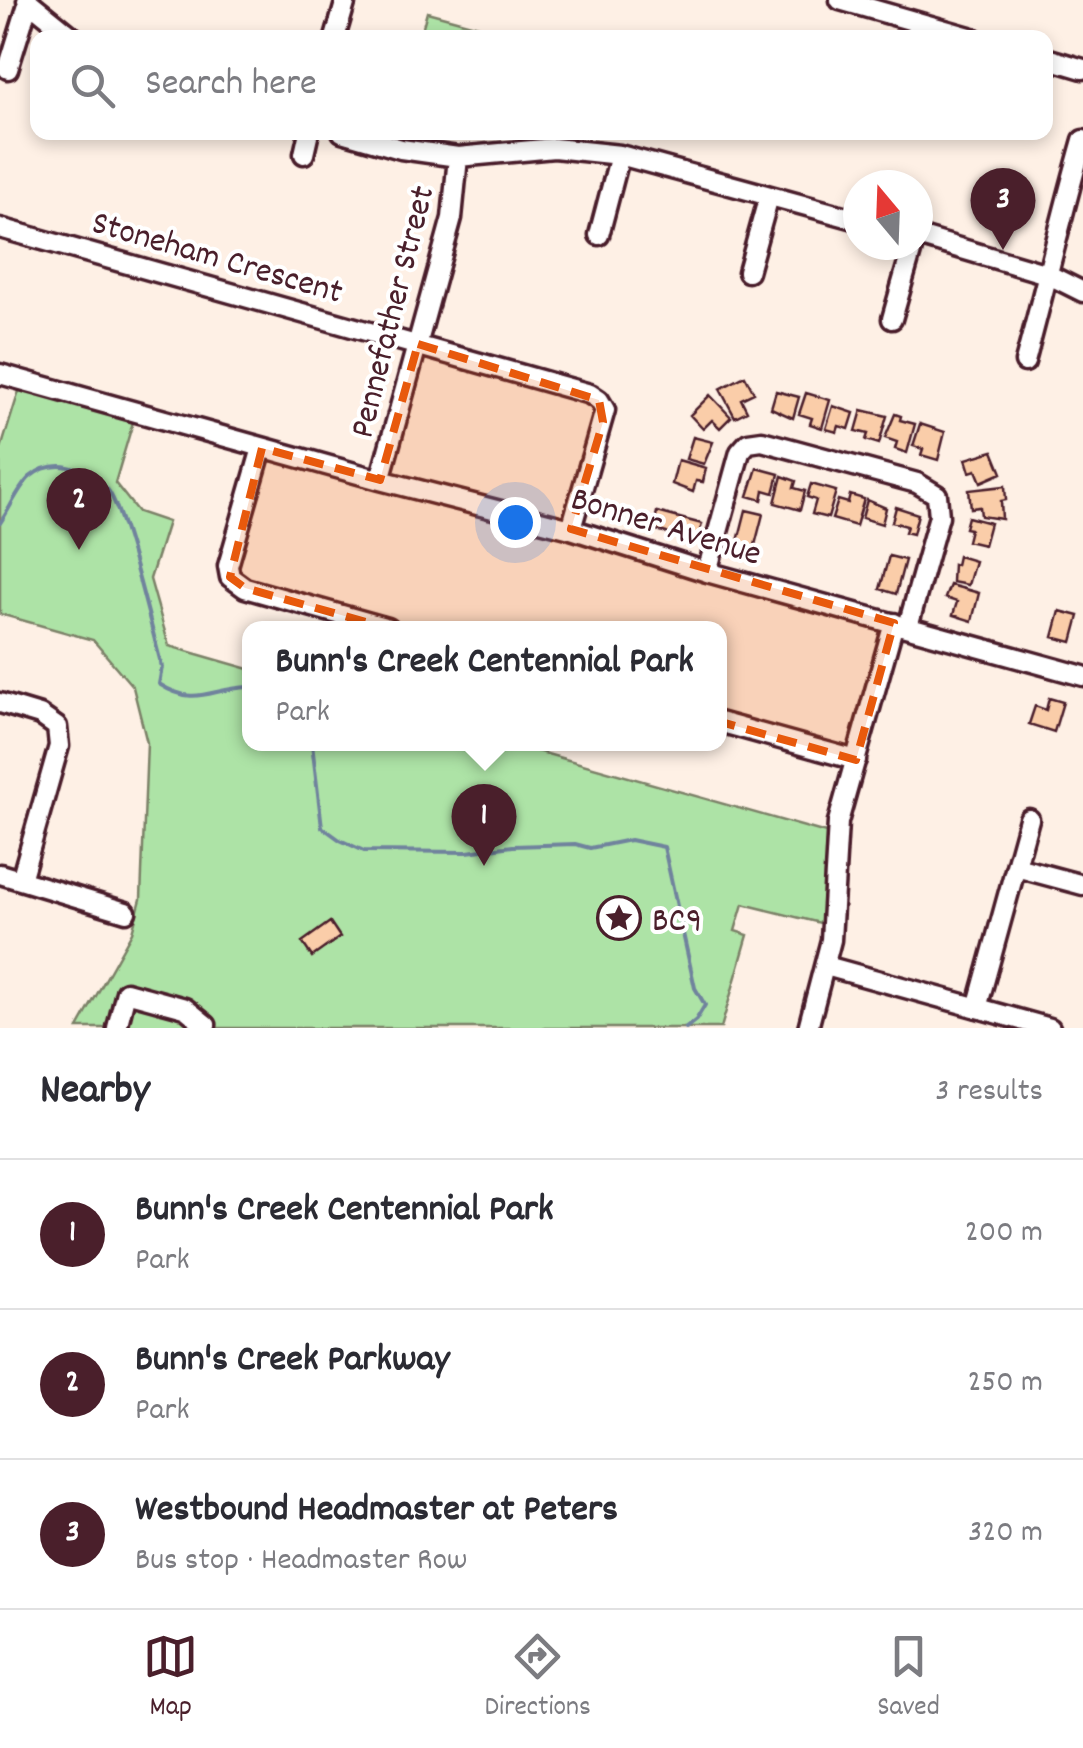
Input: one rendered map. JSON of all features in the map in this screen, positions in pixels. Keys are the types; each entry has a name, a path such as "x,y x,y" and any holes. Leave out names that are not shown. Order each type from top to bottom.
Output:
{"street":[{"path":"8,69 28,0 64,30"},
{"path":"337,30 346,0"},
{"path":"840,0 945,30"},
{"path":"1053,60 1083,68"},
{"path":"304,154 307,140"},
{"path":"370,140 458,157 554,148 620,154 843,216"},
{"path":"1025,362 1083,140"},
{"path":"599,236 620,154"},
{"name":"Pennefather Street","path":"380,480 452,218 458,157"},
{"path":"748,272 768,196"},
{"name":"Stoneham Crescent","path":"0,228 590,394 605,410 571,529"},
{"path":"933,240 1047,274 1083,292"},
{"path":"892,319 909,260"},
{"name":"Bonner Avenue","path":"0,374 571,529 707,572 1083,676"},
{"path":"707,572 740,452 748,443 762,440 917,483 936,494 939,516 838,822 831,940 808,1028"},
{"path":"262,448 228,566 230,577 245,588 363,621"},
{"path":"0,703 40,715 57,726 59,746 21,880"},
{"path":"727,724 856,760"},
{"path":"977,1008 1028,820"},
{"path":"1016,867 1083,885"},
{"path":"0,874 126,912"},
{"path":"826,966 1050,1028"},
{"path":"117,1028 126,992 186,1008 206,1024 205,1028"}],"highlighted area":[{"path":"418,344 599,400 603,422 571,529 894,623 856,760 245,588 230,577 262,448 380,480"}],"green space":[{"path":"427,12 493,30 422,30"},
{"path":"20,388 133,422 115,483 138,512 168,522 150,579 169,646 242,667 242,751 537,751 826,833 824,924 743,904 735,931 748,935 721,1028 78,1028 132,932 141,899 147,743 133,687 93,640 0,614 0,452"}],"building":[{"path":"745,376 754,393 741,399 747,411 735,417 720,389"},
{"path":"776,391 799,397 793,418 771,408"},
{"path":"806,393 830,400 822,428 810,424 812,418 799,414"},
{"path":"710,395 731,417 720,428 712,420 703,429 690,415"},
{"path":"833,406 854,413 849,429 826,429"},
{"path":"862,410 887,416 879,444 866,440 868,434 856,431"},
{"path":"895,414 901,416 900,420 915,424 907,453 895,449 897,442 885,438"},
{"path":"920,424 945,432 938,460 921,455 923,449 913,446"},
{"path":"693,437 713,442 704,464 686,459"},
{"path":"993,451 1002,473 981,482 976,470 970,472 966,459"},
{"path":"678,460 706,468 703,482 696,481 693,492 672,484"},
{"path":"757,468 779,474 774,493 764,490 762,500 748,496"},
{"path":"782,476 796,481 794,488 805,491 800,510 775,503"},
{"path":"811,484 836,491 828,518 812,514 816,500 807,497"},
{"path":"1005,486 1002,519 981,516 980,507 971,508 969,490"},
{"path":"850,495 864,499 856,526 832,519 838,500 848,503"},
{"path":"867,500 886,508 882,524 862,518"},
{"path":"896,507 918,514 913,534 905,532 907,526 892,522"},
{"path":"746,510 763,514 753,553 736,549"},
{"path":"657,512 702,524 697,542 653,529"},
{"path":"968,517 990,523 984,545 967,541"},
{"path":"889,556 905,560 896,594 880,589"},
{"path":"958,556 975,561 968,585 952,582 953,564 956,565"},
{"path":"950,585 979,593 972,621 953,615 957,602 945,598"},
{"path":"1060,611 1079,616 1072,642 1053,637"},
{"path":"1049,698 1063,702 1054,732 1029,724 1035,706 1046,710"},
{"path":"330,922 340,937 312,957 302,942"}],"waterway":[{"path":"0,523 22,487 39,471 70,467 98,481 113,499 121,518 162,667 159,684 194,696 242,688"},
{"path":"313,751 322,827 364,851 467,852 575,844 590,848 630,840 664,847 695,988 705,1005 686,1028"}],"place":[{"name":"Westbound Headmaster at Peters","path":"1003,250"},
{"name":"Bunn's Creek Parkway","path":"79,550"},
{"name":"Bunn's Creek Centennial Park","path":"484,866"},
{"name":"BC9","path":"619,918"}]}
